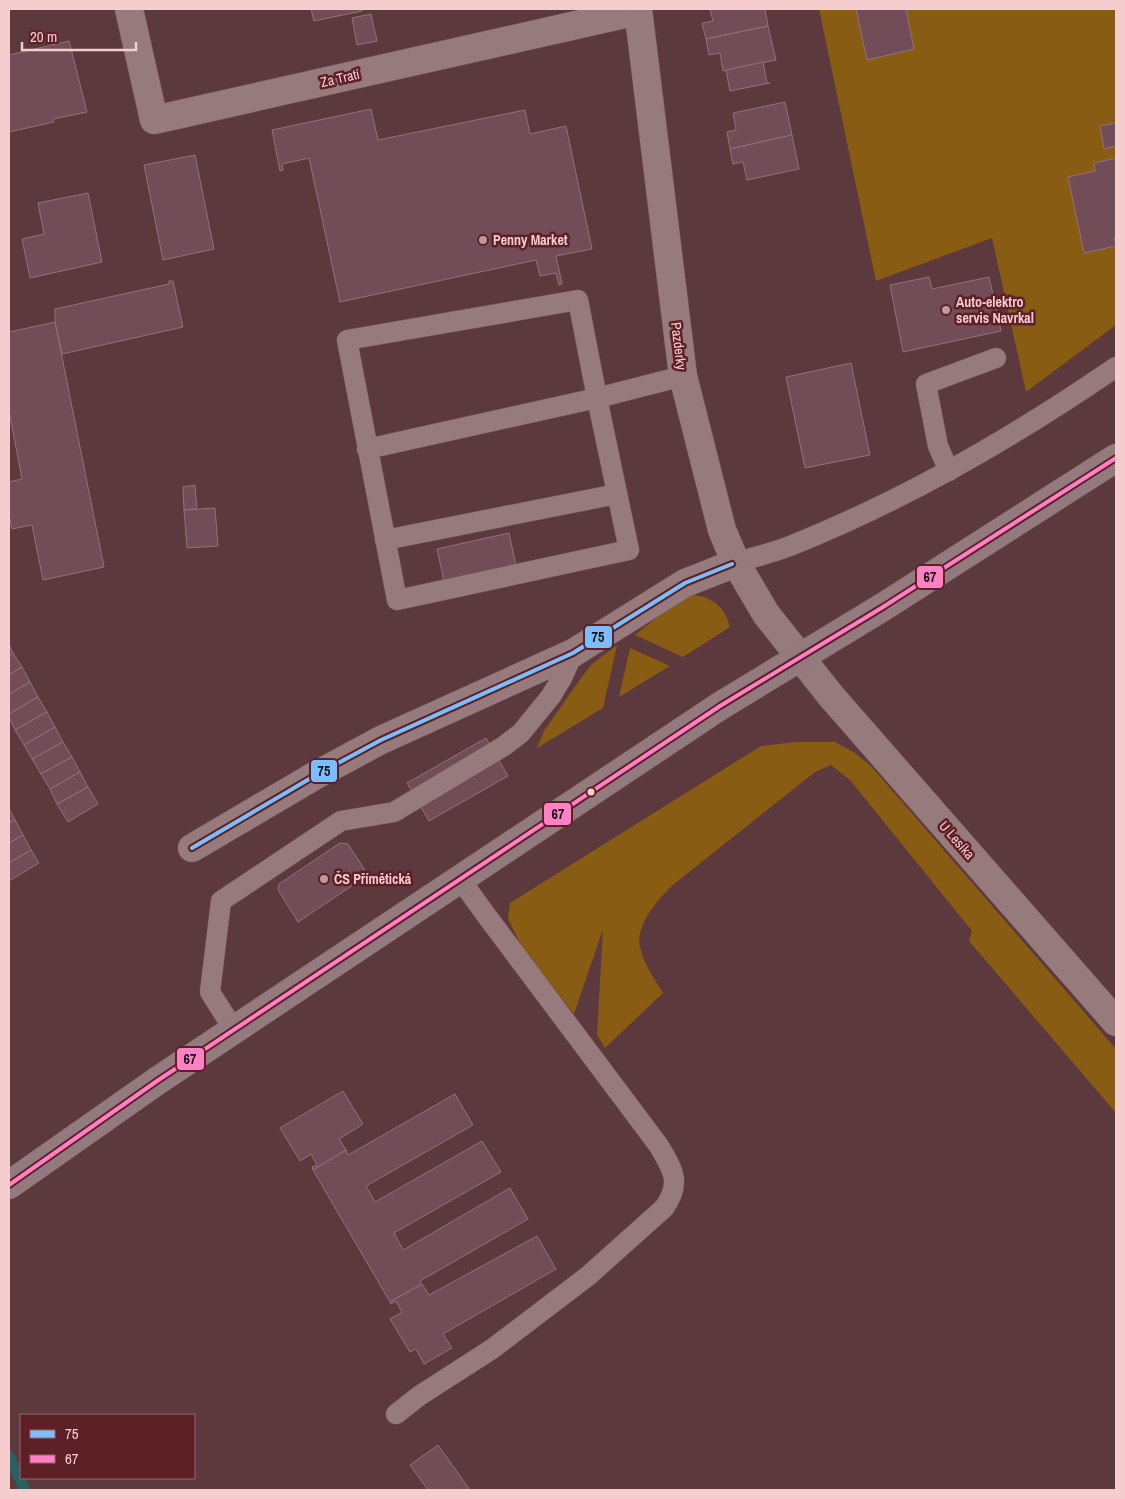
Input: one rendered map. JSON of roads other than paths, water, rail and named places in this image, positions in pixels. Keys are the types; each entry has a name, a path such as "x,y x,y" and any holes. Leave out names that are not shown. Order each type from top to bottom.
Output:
{"main road":[{"path":"9,1185 158,1081 720,706 883,607 1116,458"}],"street":[{"name":"Za Tratí","path":"128,9 154,120 638,10"},
{"name":"Pazderky","path":"638,10 683,376 722,530 736,563 766,614 800,657"},
{"path":"192,848 316,775 381,740 573,653 685,582 736,563"},
{"name":"U Lesíka","path":"800,657 831,696 1116,1022"}],"lane":[{"path":"578,300 629,550 397,600 367,449 347,340 578,300"},
{"path":"949,471 938,446 926,384 996,358"},
{"path":"736,563 788,546 888,503 949,471 1010,435 1116,367"},
{"path":"367,449 597,398 683,376"},
{"path":"385,540 617,494"},
{"path":"234,1030 210,992 221,901 341,821 394,812 504,746 521,733 551,696 563,676 573,653"},
{"path":"396,1414 419,1396 492,1349 588,1276 664,1208 672,1197 675,1183 669,1164 659,1146 460,879"}],"waterway":[{"path":"9,1456 25,1490"}],"place":[{"name":"Penny Market","path":"483,240"},
{"name":"Auto-elektro servis Navrkal","path":"946,310"},
{"name":"ČS Přímětická","path":"324,879"}]}
